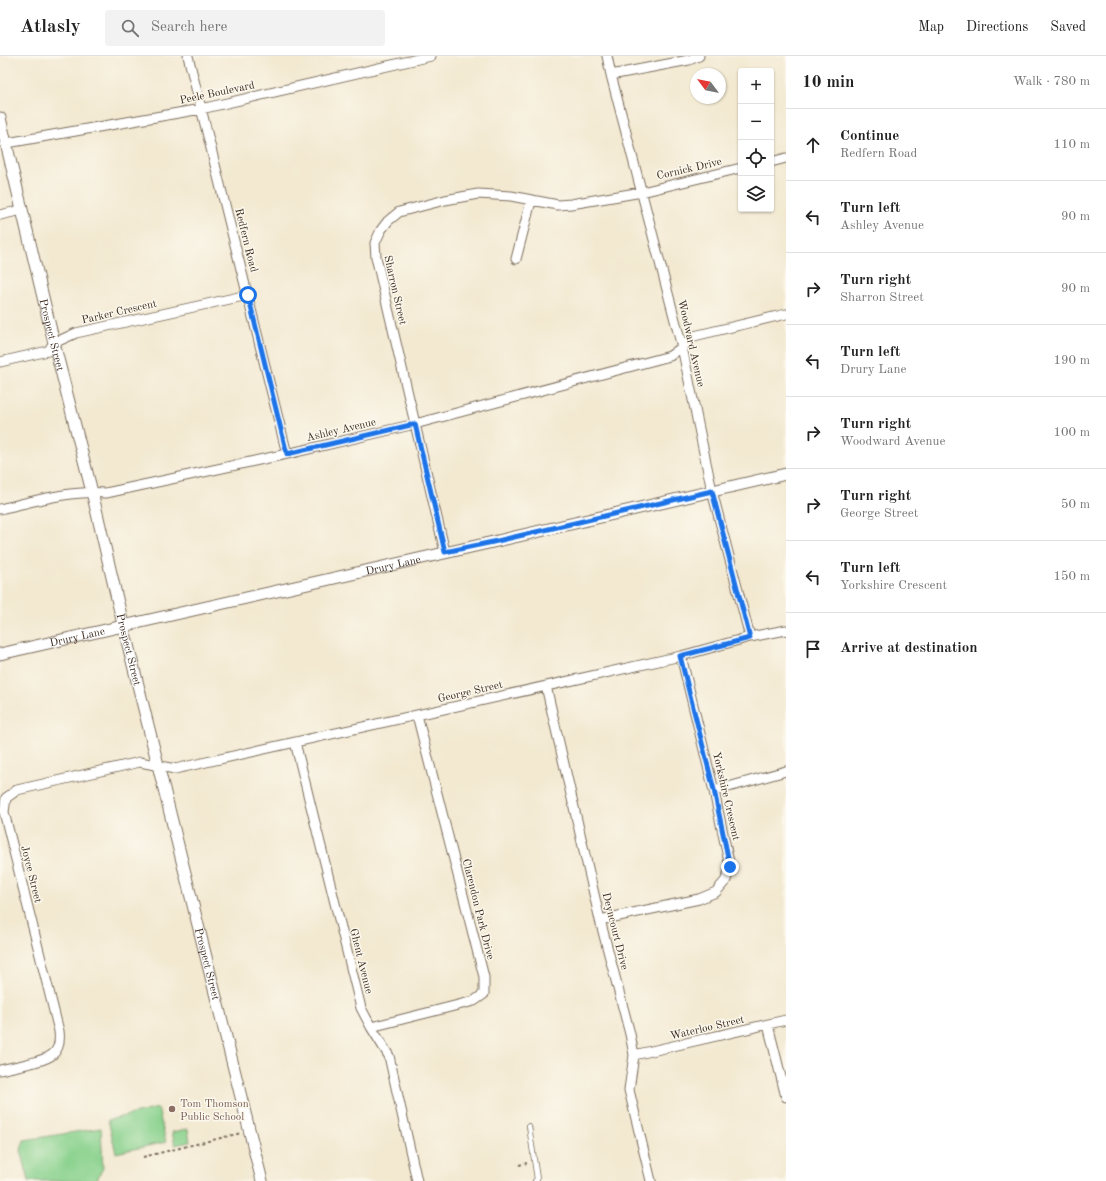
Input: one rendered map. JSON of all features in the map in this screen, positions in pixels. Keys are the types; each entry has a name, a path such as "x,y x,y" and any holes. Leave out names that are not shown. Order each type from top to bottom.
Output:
{"street":[{"name":"Redfern Road","path":"188,56 287,454"},
{"name":"Peele Boulevard","path":"7,143 201,109 431,56"},
{"name":"Woodward Avenue","path":"607,56 682,347 712,491 750,638"},
{"path":"611,75 690,60 699,56"},
{"name":"Prospect Street","path":"0,118 54,343 92,492 123,625 262,1181"},
{"path":"774,161 786,158"},
{"name":"Cornick Drive","path":"642,192 738,169"},
{"name":"Sharron Street","path":"445,552 376,257 376,243 381,230 388,221 399,212 445,200 478,194 511,196 558,205 642,192"},
{"path":"516,259 531,201"},
{"path":"0,215 22,210"},
{"name":"Parker Crescent","path":"0,362 48,351 54,343 76,333 248,295"},
{"name":"Ashley Avenue","path":"0,509 72,493 106,493 287,454 415,424 670,356 694,336 786,314"},
{"name":"Drury Lane","path":"0,654 786,474"},
{"name":"George Street","path":"158,766 175,769 680,656 786,630"},
{"name":"Yorkshire Crescent","path":"600,920 699,900 716,892 726,880 730,867 714,790 680,656"},
{"name":"Deyncourt Drive","path":"546,686 600,920 630,1034 634,1055 629,1090 651,1181"},
{"name":"Clarendon Park Drive","path":"371,1027 474,1001 484,994 484,976 417,715"},
{"name":"Ghent Avenue","path":"294,742 361,1008 389,1056 417,1181"},
{"name":"Joyce Street","path":"0,1070 47,1058 54,1053 60,1038 4,812 6,798 17,790 140,762 158,766"},
{"path":"714,790 786,771"},
{"name":"Waterloo Street","path":"634,1055 786,1020"},
{"path":"768,1025 786,1097"}],"lane":[{"path":"529,1126 537,1179 535,1181"}],"path":[{"path":"143,1156 249,1131"}],"green space":[{"path":"158,1108 166,1142 116,1153 108,1120"},
{"path":"101,1128 103,1168 96,1181 29,1181 21,1150 24,1140"},
{"path":"188,1129 190,1142 175,1145 172,1132"}],"place":[{"name":"Tom Thomson Public School","path":"172,1109"}],"route":[{"path":"248,295 287,454 415,424 445,552 712,491 750,638 680,656 714,790 730,867"}]}
